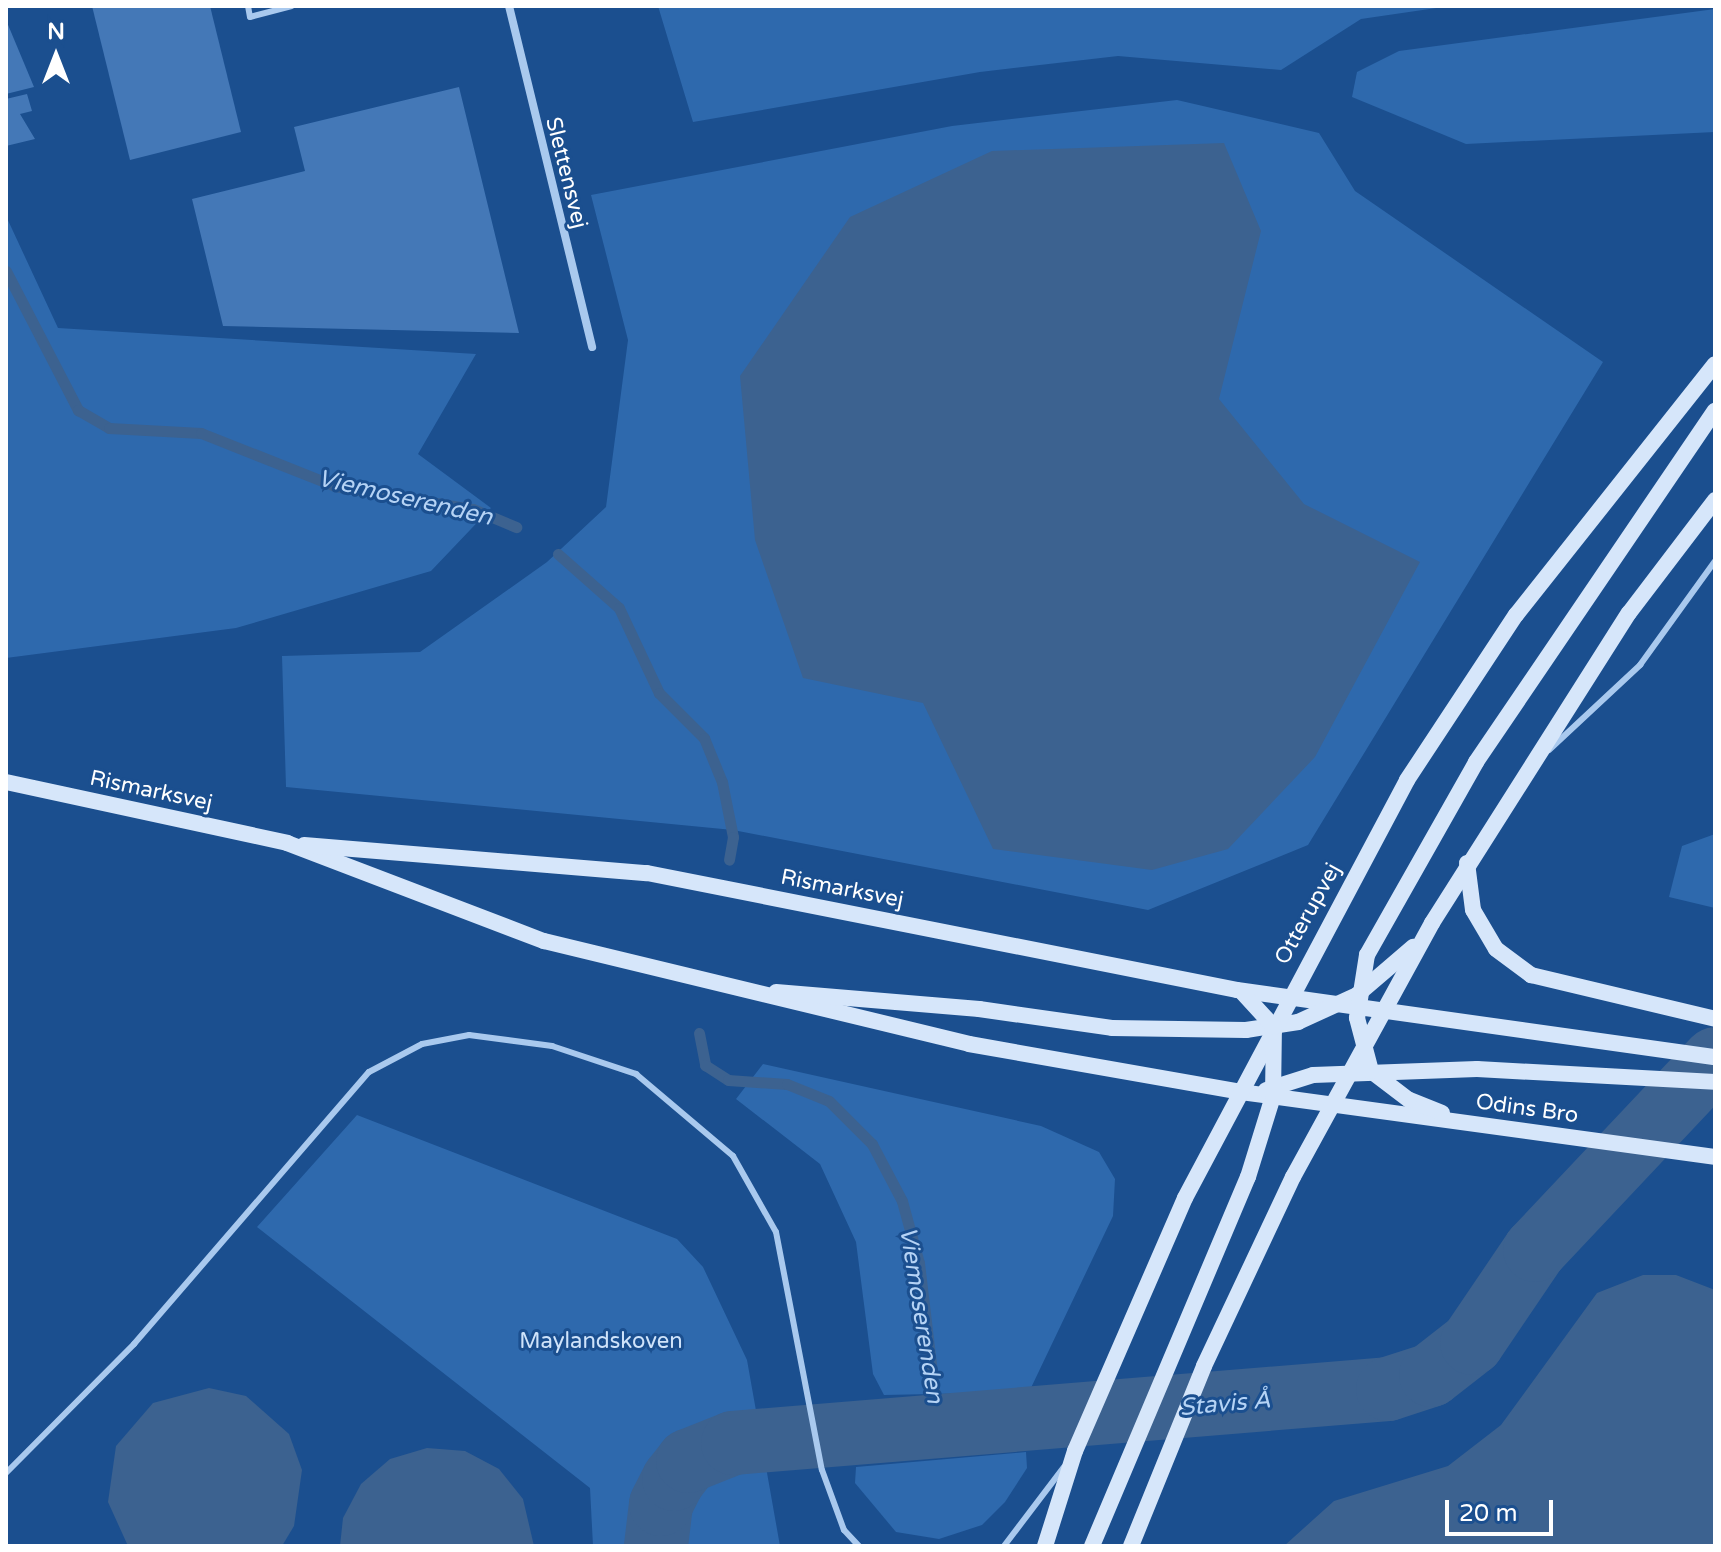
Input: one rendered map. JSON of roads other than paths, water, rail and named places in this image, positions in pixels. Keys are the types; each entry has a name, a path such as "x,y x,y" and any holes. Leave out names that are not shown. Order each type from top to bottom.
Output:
{"main road":[{"name":"Otterupvej","path":"1045,1546 1075,1451 1106,1375 1219,1134 1262,1092 1274,1027 1407,780 1516,615 1715,364"},
{"path":"1514,1129 1430,1109 1371,1071 1363,1050 1357,1001 1379,929 1444,814 1715,410"},
{"path":"1131,1546 1204,1366 1333,1105 1432,923 1467,863 1629,613 1715,500"},
{"name":"Rismarksvej","path":"6,782 287,843 647,873 1237,990 1339,1004"},
{"name":"Rismarksvej","path":"287,843 544,941 714,987 969,1044 1333,1105"},
{"path":"1467,863 1473,910 1496,949 1531,975 1715,1019"},
{"path":"1357,1001 1408,953 1432,923"},
{"path":"714,987 979,1009 1112,1028 1274,1027 1339,1004 1357,1001 1385,1010 1715,1057"},
{"path":"1092,1546 1162,1370 1248,1177 1274,1027 1254,999 1237,990"},
{"path":"1262,1092 1351,1072 1371,1071 1524,1071 1715,1082"},
{"name":"Odins Bro","path":"1333,1105 1708,1156"}],"street":[{"name":"Slettensvej","path":"509,6 592,347"}],"lane":[{"path":"248,6 250,17 292,6"},
{"path":"1530,764 1576,731 1640,665 1715,561"},
{"path":"6,1473 134,1344 369,1072 422,1044 469,1035 552,1046 636,1074 733,1156 776,1232 822,1470 844,1530 859,1546"},
{"path":"1004,1546 1075,1451"}],"waterway":[{"name":"Viemoserenden","path":"6,271 78,410 109,428 201,433 335,486 473,509 516,527"},
{"name":"Viemoserenden","path":"558,554 619,608 659,693 704,738 722,782 733,837 729,860"},
{"name":"Viemoserenden","path":"699,1033 705,1065 728,1080 787,1084 829,1101 872,1144 902,1201 919,1263 939,1430"},
{"name":"Stavis Å","path":"656,1546 661,1504 674,1479 688,1461 733,1443 1388,1389 1431,1375 1472,1343 1535,1250 1715,1059"}],"park label":[{"name":"Maylandskoven","path":"601,1342"}]}
